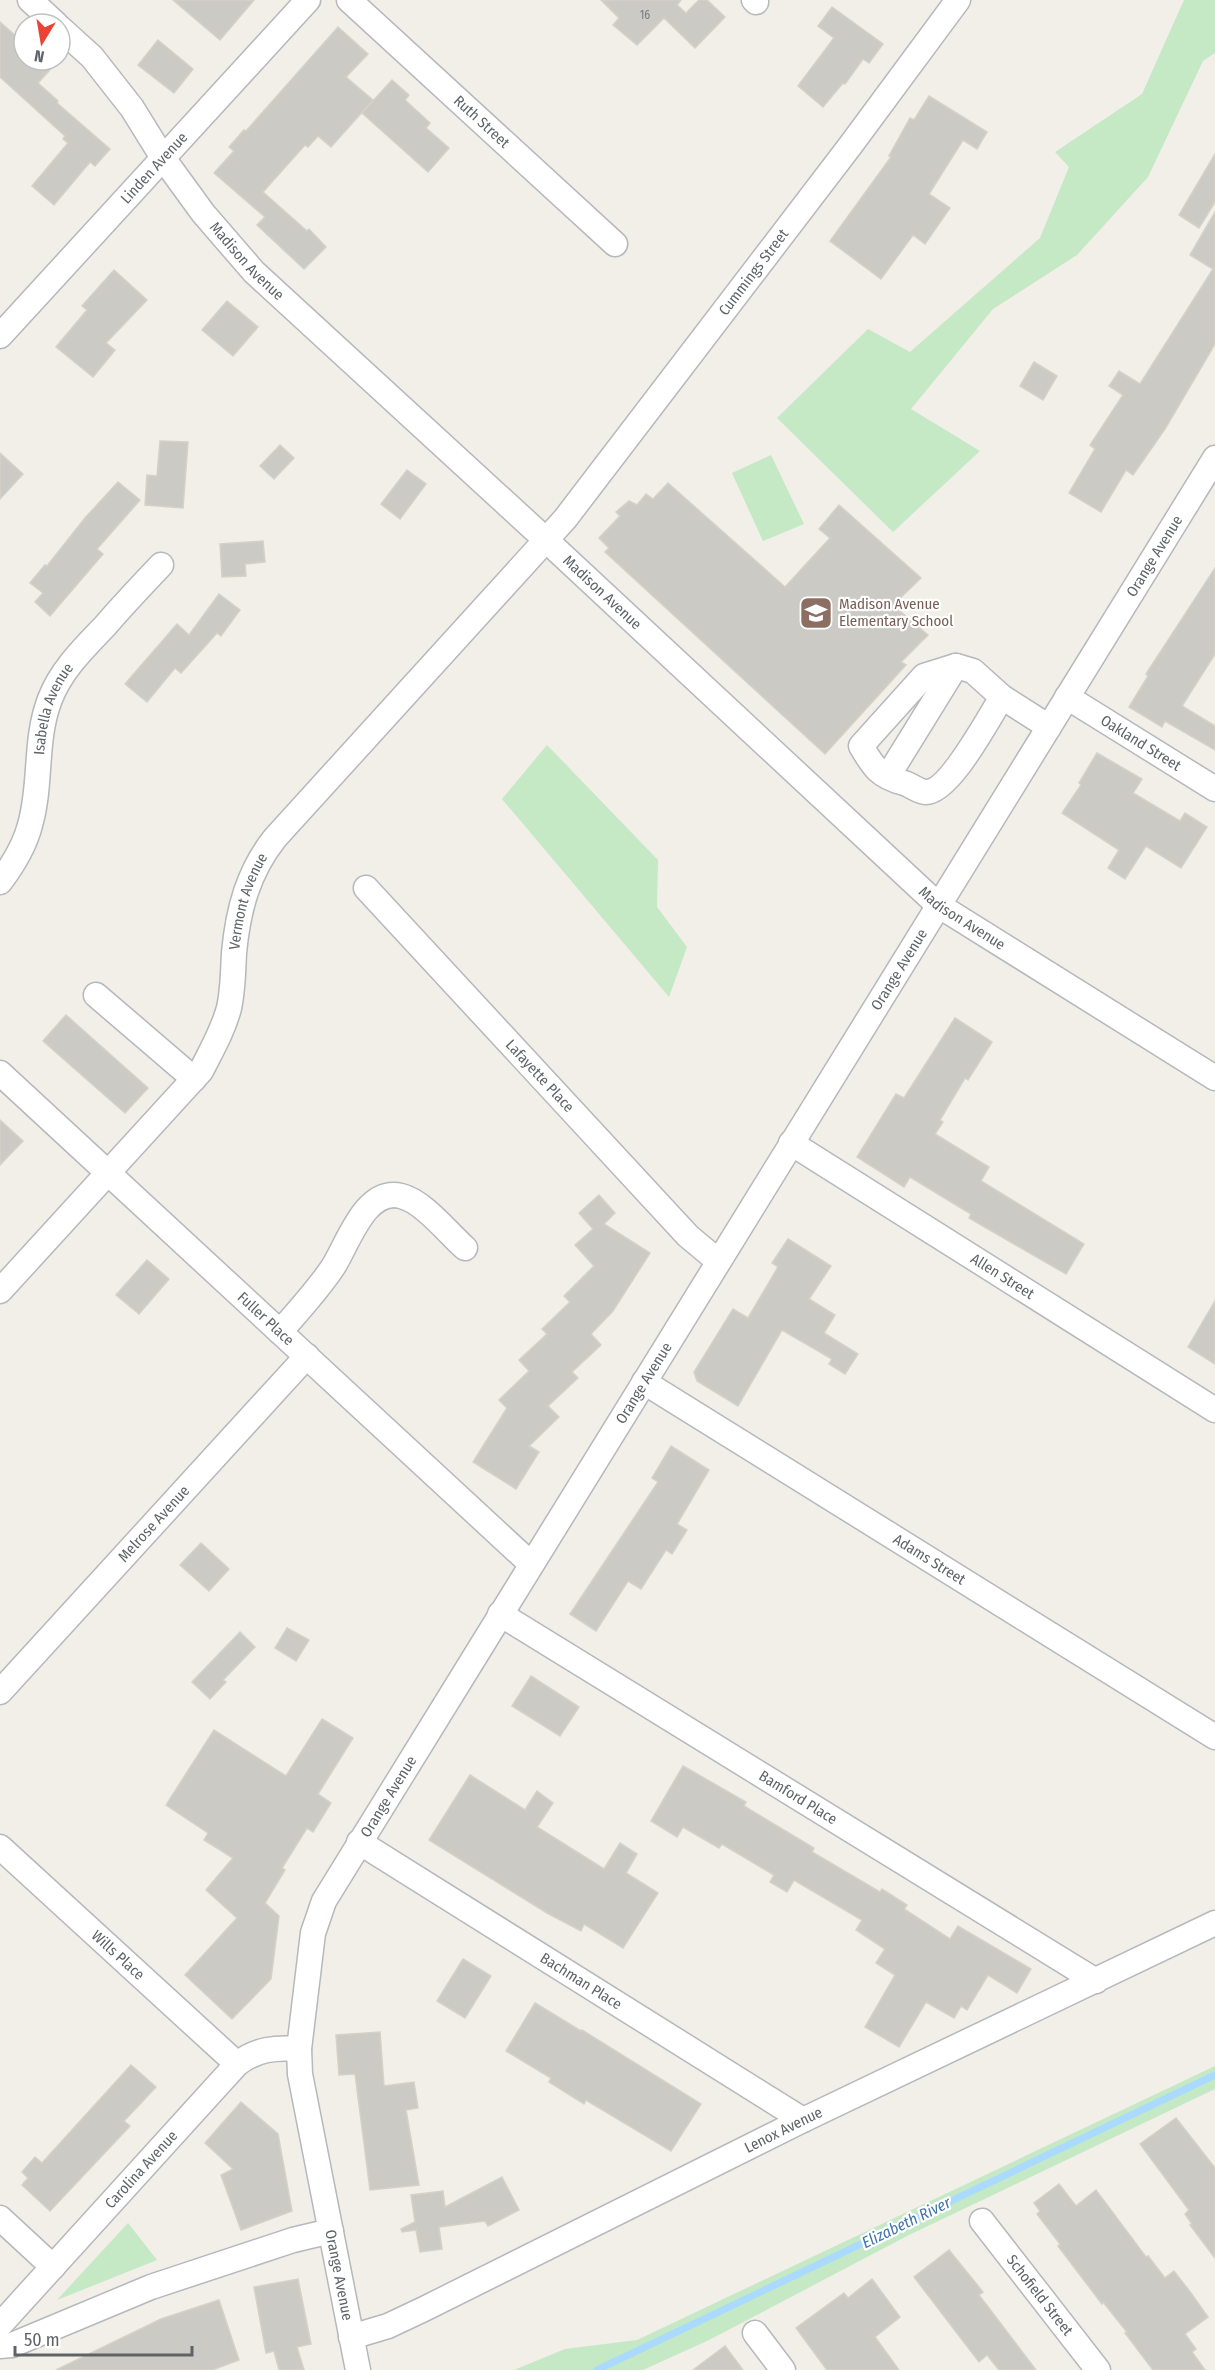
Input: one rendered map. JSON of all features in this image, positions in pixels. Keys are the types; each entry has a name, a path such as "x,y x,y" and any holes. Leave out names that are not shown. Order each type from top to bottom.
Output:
{"street":[{"path":"30,0 43,12"},
{"name":"Linden Avenue","path":"1,334 308,0"},
{"name":"Ruth Street","path":"349,0 615,244"},
{"name":"Cummings Street","path":"546,540 581,498 843,156 958,0"},
{"name":"Madison Avenue","path":"72,39 92,57 132,108 163,158 203,213 254,272 938,905 1215,1078"},
{"name":"Orange Avenue","path":"358,2370 301,2081 299,2049 317,1916 359,1842 1215,458"},
{"name":"Vermont Avenue","path":"0,1291 201,1071 220,1033 229,1007 237,928 250,878 261,856 546,540"},
{"name":"Isabella Avenue","path":"0,882 19,851 30,827 34,806 39,738 50,698 61,677 75,658 161,565"},
{"path":"1002,697 957,770 936,789 925,792 874,769 861,746 924,676 956,666 974,671 1002,697 1048,727"},
{"path":"888,776 956,666"},
{"name":"Oakland Street","path":"1067,697 1215,789"},
{"name":"Lafayette Place","path":"366,888 688,1236 718,1261"},
{"path":"96,995 194,1079"},
{"name":"Fuller Place","path":"0,1073 531,1564"},
{"name":"Allen Street","path":"791,1143 1215,1410"},
{"path":"280,1332 332,1268 356,1223 382,1197 392,1194 414,1200 465,1248"},
{"name":"Melrose Avenue","path":"0,1692 307,1356"},
{"name":"Adams Street","path":"644,1382 1215,1737"},
{"name":"Bamford Place","path":"500,1614 1096,1982"},
{"name":"Bachman Place","path":"359,1842 803,2120"},
{"name":"Wills Place","path":"0,1847 237,2064"},
{"name":"Lenox Avenue","path":"351,2337 388,2325 423,2309 803,2120 1096,1982 1215,1923"},
{"name":"Carolina Avenue","path":"0,2325 237,2064 264,2050 299,2049"},
{"path":"0,2218 53,2267"},
{"name":"Schofield Street","path":"982,2221 1098,2370"},
{"path":"0,2346 12,2345 151,2288 293,2240 331,2231"},
{"path":"755,2333 783,2370"}],"green space":[{"path":"1184,0 1215,0 1215,53 1203,61 1148,177 1077,255 993,309 911,409 980,451 893,532 777,418 868,329 910,352 1040,238 1069,167 1055,152 1142,94"},
{"path":"771,455 804,524 763,541 732,473"},
{"path":"547,745 658,860 657,907 687,947 669,997 502,799"},
{"path":"1215,2066 1215,2089 909,2235 709,2340 643,2370 514,2370 565,2349 637,2340"},
{"path":"128,2223 157,2260 57,2300"}],"building":[{"path":"173,0 254,0 220,40"},
{"path":"601,0 681,0 677,5 686,13 699,0 707,0 725,17 695,48 664,18 637,45 613,25 619,18"},
{"path":"832,7 883,44 869,63 863,59 845,84 843,83 823,107 798,86 834,38 818,26"},
{"path":"0,22 12,32 12,72 48,72 38,83 58,101 57,103 110,149 95,166 90,162 54,205 32,186 68,143 63,139 65,136 0,77"},
{"path":"338,27 368,54 346,77 373,100 331,147 318,136 308,147 305,145 263,192 307,231 309,229 326,247 304,269 257,225 265,217 214,173 234,151 229,147 244,130 246,131"},
{"path":"158,40 193,69 174,93 138,65"},
{"path":"392,80 409,95 405,100 430,123 426,128 449,148 428,172 362,113"},
{"path":"929,96 987,132 977,149 963,140 929,194 950,208 925,244 913,235 881,279 830,241 891,157 889,156 910,118 914,120"},
{"path":"1215,154 1215,202 1199,228 1179,215"},
{"path":"1215,212 1215,344 1165,429 1133,475 1126,470 1101,512 1069,493 1095,449 1090,445 1123,395 1109,386 1119,371 1140,384 1213,269 1190,255"},
{"path":"114,270 147,300 106,343 115,350 93,377 56,347 87,310 82,306"},
{"path":"227,301 258,327 233,356 202,330"},
{"path":"1034,362 1057,376 1043,400 1020,386"},
{"path":"160,441 188,442 183,508 145,505 147,475 157,476"},
{"path":"280,445 294,458 274,479 260,466"},
{"path":"0,453 23,474 0,499"},
{"path":"407,470 426,484 400,519 381,504"},
{"path":"118,482 140,500 97,549 103,554 50,616 35,602 43,593 30,583"},
{"path":"668,483 785,587 830,538 819,529 839,505 921,578 893,605 928,635 901,662 906,665 825,754 605,552 609,548 599,538 620,516 616,512 629,501 637,505 646,494 653,499"},
{"path":"263,541 265,562 245,564 246,576 222,577 220,544"},
{"path":"1215,568 1215,654 1182,706 1215,726 1215,750 1165,721 1162,727 1129,707 1148,676 1146,674"},
{"path":"219,594 240,610 221,636 217,633 181,673 175,668 147,702 125,684 177,624 189,635"},
{"path":"1097,753 1142,779 1133,793 1180,821 1185,813 1207,827 1181,868 1146,846 1125,879 1108,868 1119,850 1062,813 1081,785 1079,783"},
{"path":"66,1015 148,1088 125,1113 43,1041"},
{"path":"955,1018 992,1042 968,1080 965,1078 940,1120 943,1122 935,1134 989,1167 981,1181 1084,1244 1066,1274 969,1218 971,1214 910,1177 904,1187 857,1157 896,1094 904,1098"},
{"path":"0,1120 23,1141 0,1165"},
{"path":"599,1195 615,1213 604,1224 650,1253 613,1311 591,1334 601,1345 572,1372 578,1378 548,1406 559,1417 529,1446 539,1452 516,1489 473,1462 507,1408 499,1400 529,1371 519,1360 547,1334 542,1329 570,1302 564,1296 594,1266 575,1245 593,1229 579,1213"},
{"path":"788,1239 831,1266 809,1299 835,1315 824,1333 858,1354 845,1374 829,1364 832,1359 782,1330 738,1406 697,1381 694,1372 733,1309 748,1318 778,1267 772,1263"},
{"path":"147,1260 169,1279 139,1314 116,1295"},
{"path":"1215,1301 1215,1364 1188,1347"},
{"path":"671,1446 709,1470 677,1524 687,1530 672,1554 666,1550 641,1589 628,1581 596,1631 570,1614 658,1482 652,1478"},
{"path":"201,1543 229,1569 209,1591 180,1565"},
{"path":"287,1628 309,1640 296,1661 275,1648"},
{"path":"240,1632 255,1647 223,1680 226,1682 210,1699 192,1682"},
{"path":"531,1676 579,1707 560,1736 512,1706"},
{"path":"322,1719 353,1738 318,1794 331,1803 313,1832 307,1828 282,1868 285,1870 265,1903 279,1916 271,1979 232,2019 185,1975 237,1918 206,1890 233,1858 204,1840 208,1833 166,1805 214,1730 286,1776"},
{"path":"683,1766 746,1802 744,1806 814,1848 812,1852 880,1892 882,1889 907,1905 904,1909 950,1939 958,1926 1031,1969 1017,1993 988,1975 967,2010 961,2006 954,2018 926,2002 899,2047 865,2027 895,1975 876,1963 885,1949 856,1930 862,1920 794,1880 787,1892 770,1882 774,1875 722,1844 719,1848 683,1827 677,1837 651,1821"},
{"path":"470,1775 525,1810 537,1791 553,1803 537,1827 604,1869 620,1843 637,1854 626,1873 658,1893 623,1948 584,1924 581,1931 547,1913 429,1840"},
{"path":"463,1959 491,1976 465,2018 437,2001"},
{"path":"535,2003 701,2104 671,2151 586,2100 584,2104 549,2082 551,2078 506,2051"},
{"path":"380,2032 384,2086 414,2082 418,2108 406,2110 419,2185 370,2190 355,2074 339,2075 336,2035"},
{"path":"131,2065 156,2087 124,2121 130,2126 50,2211 22,2185 28,2178 22,2172 35,2157 42,2163"},
{"path":"241,2102 278,2134 292,2211 241,2230 221,2175 233,2169 205,2143"},
{"path":"1176,2118 1215,2168 1215,2258 1190,2225 1192,2224 1185,2214 1189,2210 1140,2144"},
{"path":"502,2177 519,2210 488,2226 485,2221 439,2227 442,2249 420,2252 416,2230 402,2232 401,2229 415,2222 411,2195 443,2191 445,2207"},
{"path":"1059,2184 1076,2206 1096,2190 1146,2257 1148,2256 1165,2278 1174,2271 1208,2317 1185,2334 1196,2349 1192,2352 1205,2370 1153,2370 1125,2333 1127,2332 1103,2302 1102,2304 1058,2246 1060,2244 1037,2214 1040,2211 1034,2203"},
{"path":"949,2250 983,2292 979,2295 1036,2370 999,2370 987,2355 979,2362 914,2277"},
{"path":"298,2279 311,2344 297,2347 304,2370 279,2370 274,2351 266,2353 254,2287"},
{"path":"872,2279 900,2317 875,2337 899,2370 827,2370 796,2328 844,2293 848,2298"},
{"path":"219,2300 239,2360 212,2370 56,2370 161,2319"},
{"path":"725,2346 743,2370 693,2370"}],"waterway":[{"name":"Elizabeth River","path":"597,2370 1215,2075"}],"place":[{"name":"Madison Avenue Elementary School","path":"816,613"}]}
